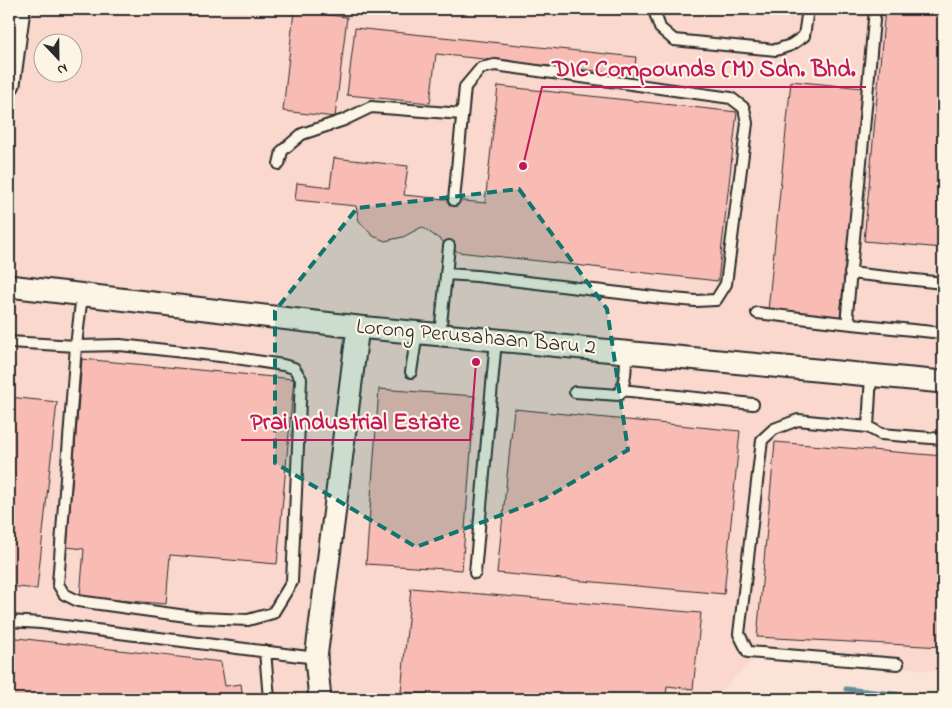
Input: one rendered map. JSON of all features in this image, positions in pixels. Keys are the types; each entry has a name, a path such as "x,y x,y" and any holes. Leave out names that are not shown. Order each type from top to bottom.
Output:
{"street":[{"path":"9,84 19,9"},
{"name":"Lorong Perusahaan Baru 2","path":"9,286 358,327 943,382"},
{"path":"320,699 316,658 358,327"}],"lane":[{"path":"656,9 655,13 660,28 674,40 776,50 791,45 804,36 808,9"},
{"path":"852,324 847,314 875,9"},
{"path":"446,274 662,298 696,301 716,300 726,284 747,123 744,108 731,98 495,65 481,68 465,87 454,200"},
{"path":"279,164 282,151 302,134 344,120 371,106 462,114"},
{"path":"440,334 449,246"},
{"path":"850,274 943,283"},
{"path":"9,342 76,346 120,345 229,357 294,368 301,379 292,582 272,613 248,620 201,618 78,601 64,594 58,584 76,346 82,294"},
{"path":"757,313 943,333"},
{"path":"411,372 417,333"},
{"path":"475,573 496,340"},
{"path":"575,392 619,395 626,372 626,352"},
{"path":"868,427 872,375"},
{"path":"622,390 753,404"},
{"path":"898,664 748,652 739,634 762,440 774,429 798,420 868,427 881,434 943,439"},
{"path":"9,621 41,623 316,658"},
{"path":"265,652 269,699"}],"highlighted area":[{"path":"519,189 607,309 628,450 544,499 416,547 275,463 275,311 357,208"}],"shaded area":[{"path":"9,9 943,9 943,672 762,652 712,699 9,699"}],"building":[{"path":"885,9 943,9 943,248 864,241"},
{"path":"294,11 347,17 335,117 283,111"},
{"path":"355,28 636,57 634,75 436,54 430,103 347,95"},
{"path":"791,81 863,88 840,318 768,311"},
{"path":"498,86 737,112 718,281 458,252 422,227 403,237 385,241 373,236 359,221 356,206 295,200 297,183 330,187 334,158 408,166 404,195 485,203"},
{"path":"82,359 294,379 277,564 170,555 166,604 80,597 84,549 67,547"},
{"path":"379,389 475,396 462,570 366,564"},
{"path":"9,397 57,402 37,589 9,586"},
{"path":"514,409 740,431 724,594 497,573"},
{"path":"775,442 943,456 943,647 757,637"},
{"path":"411,588 701,613 693,689 667,686 666,699 486,699 401,692"},
{"path":"9,637 221,662 225,686 241,684 243,699 9,699"}],"waterway":[{"path":"846,689 943,699"}],"place":[{"name":"DIC Compounds (M) Sdn. Bhd.","path":"523,166"},
{"name":"Prai Industrial Estate","path":"476,362"}]}
